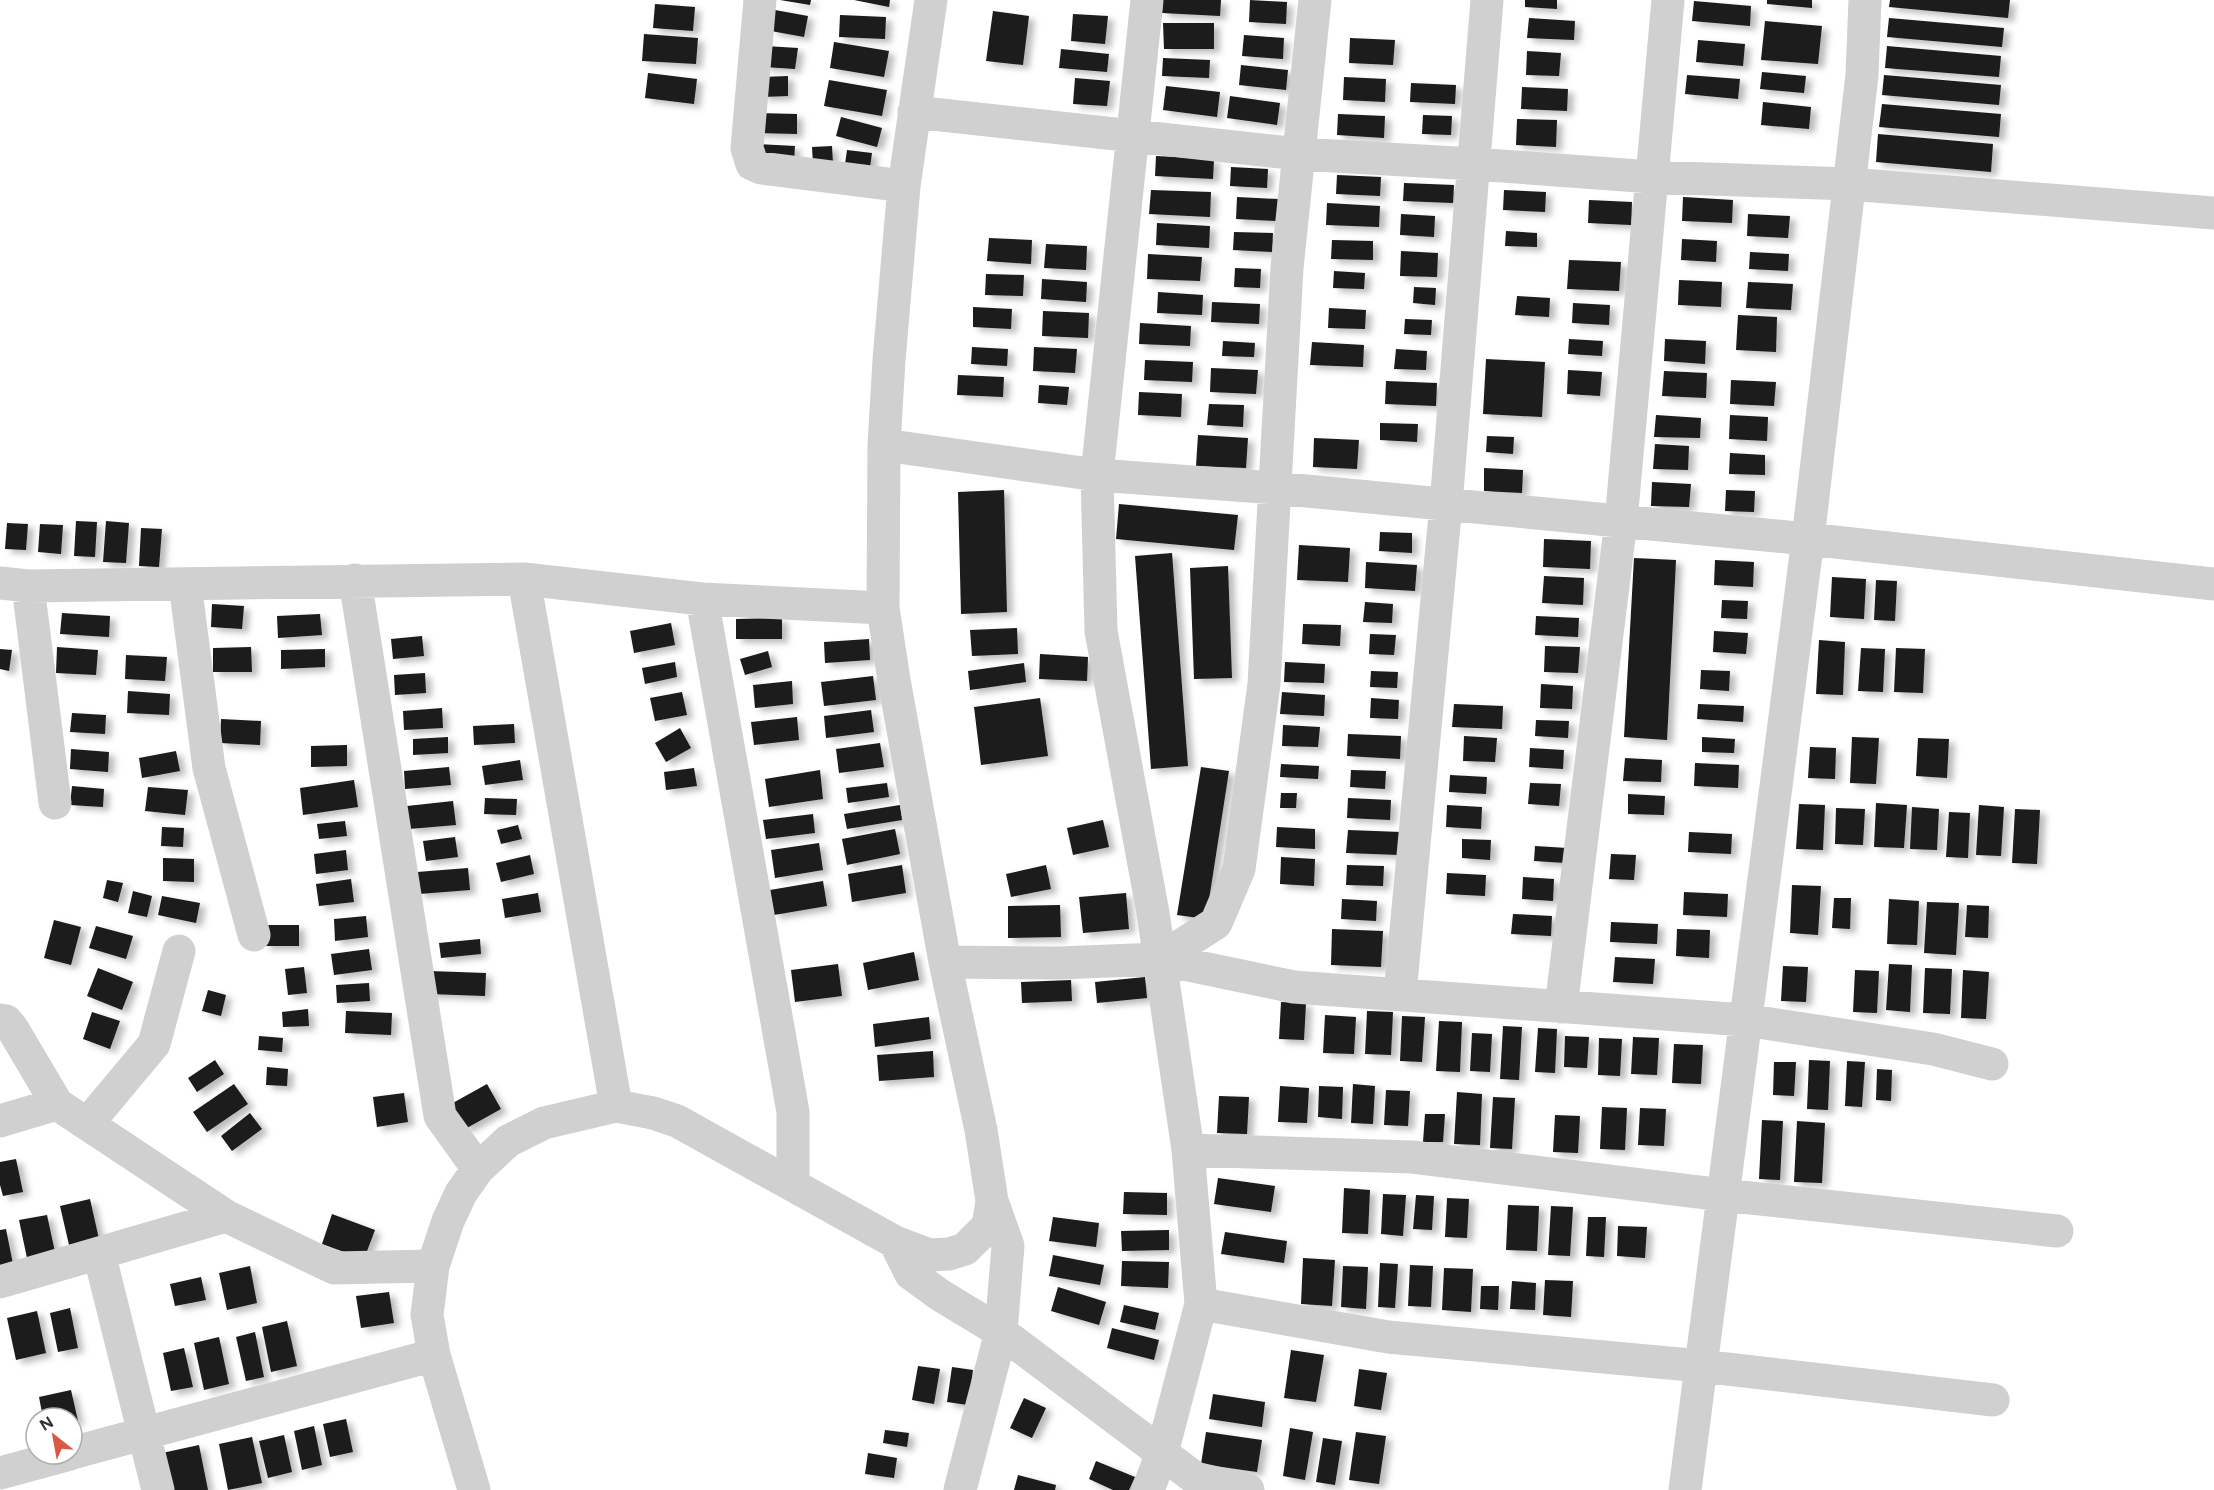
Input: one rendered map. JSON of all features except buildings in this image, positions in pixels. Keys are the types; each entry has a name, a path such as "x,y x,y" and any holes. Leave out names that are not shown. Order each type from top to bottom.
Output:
{"street":[{"path":"760,0 747,148 752,164 760,168 904,186"},
{"path":"931,0 904,186 884,445 883,608 945,962 981,1130 992,1201 1008,1246 1001,1332 960,1490"},
{"path":"1148,0 1097,475 1101,631 1160,959 1188,1150 1201,1304 1162,1453 1148,1490"},
{"path":"1160,959 1216,924 1239,869 1264,684 1287,268 1316,0"},
{"path":"1400,994 1446,504 1487,0"},
{"path":"1561,1007 1621,521 1668,0"},
{"path":"1685,1490 1808,539 1862,75 1865,0"},
{"path":"914,112 1299,154 1652,177 1849,184 2214,213"},
{"path":"884,445 1097,475 1275,488 1808,539 2214,584"},
{"path":"55,803 14,585 524,579 702,598 883,608"},
{"path":"524,579 616,1106"},
{"path":"355,580 440,1116 478,1169"},
{"path":"185,584 209,768 254,935"},
{"path":"702,598 793,1113 793,1185"},
{"path":"88,1123 154,1044 179,951"},
{"path":"945,962 1058,963 1160,959 1294,987 1745,1020 1933,1049 1992,1064"},
{"path":"0,1020 6,1021 12,1028 57,1104 226,1216 334,1268 433,1266"},
{"path":"0,1121 57,1104"},
{"path":"474,1490 434,1355 427,1315 433,1266 448,1221 461,1193 478,1169 508,1141 544,1123 616,1106 654,1113 677,1121 896,1242 929,1255 950,1254 965,1249 988,1226 992,1201"},
{"path":"1188,1150 1412,1157 1723,1195 2057,1231"},
{"path":"0,1282 226,1216"},
{"path":"896,1242 911,1274 940,1295 1001,1332 1195,1478 1248,1490"},
{"path":"99,1253 158,1490"},
{"path":"1201,1304 1388,1337 1701,1366 1992,1400"},
{"path":"84,1451 434,1355"},
{"path":"0,1473 26,1466"}]}
